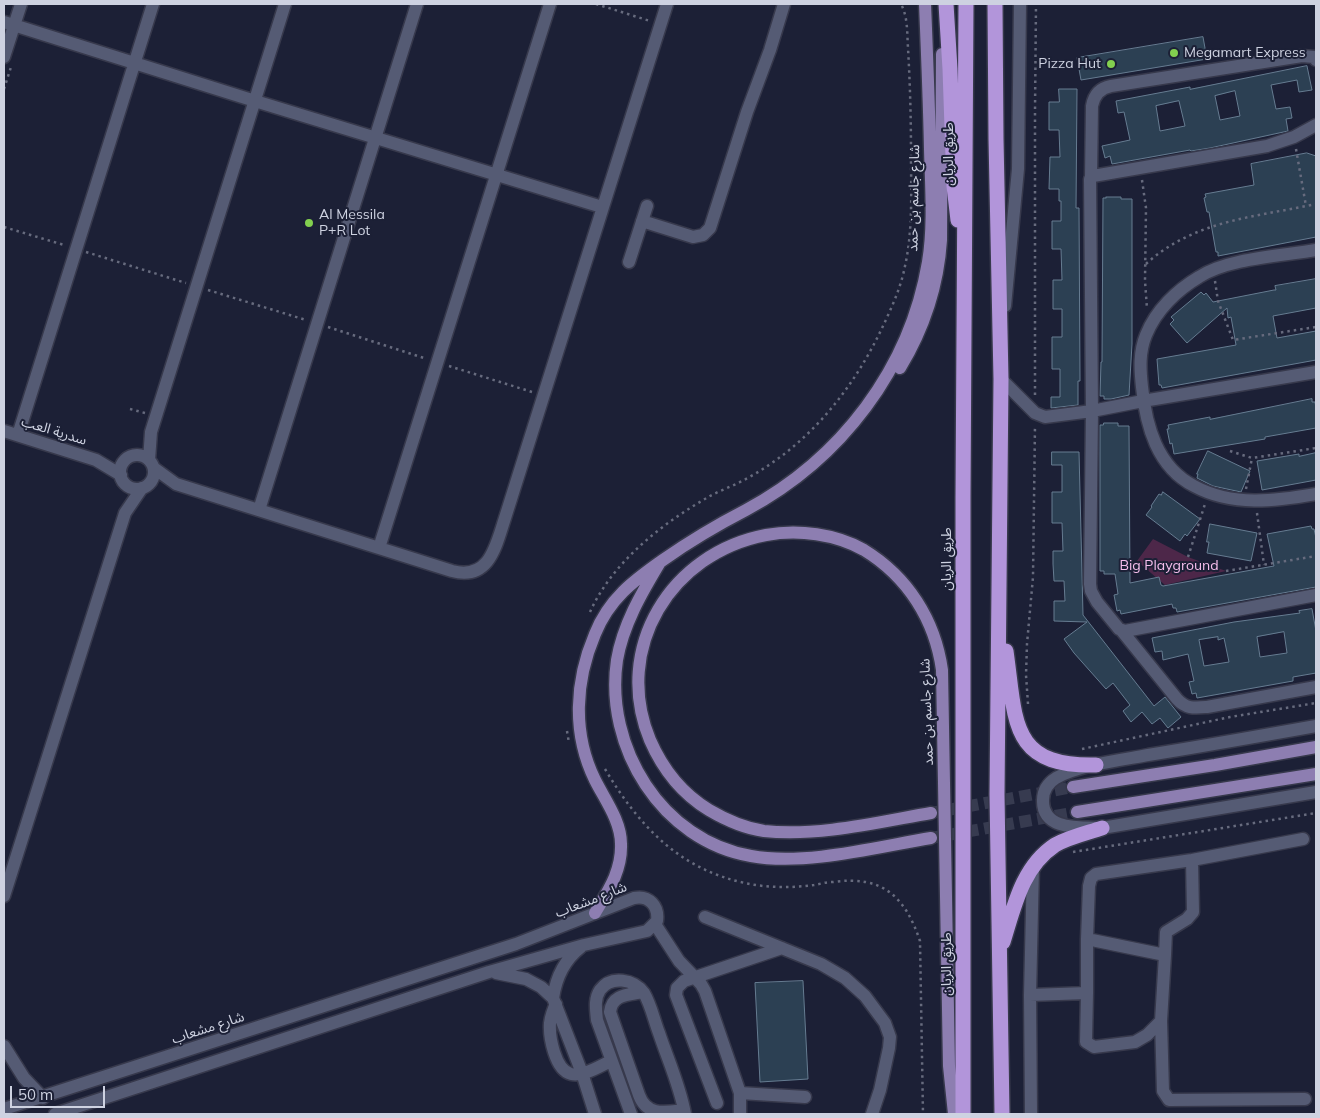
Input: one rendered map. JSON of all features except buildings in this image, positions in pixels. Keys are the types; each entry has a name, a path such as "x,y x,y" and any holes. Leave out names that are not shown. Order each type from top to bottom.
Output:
{"highway":[{"path":"946,4 954,186 957,215 966,243"},
{"name":"طريق الريان","path":"963,1114 963,496 966,4"},
{"path":"995,4 1001,379 997,794 1002,1114"},
{"path":"999,602 1015,711 1021,735 1027,744 1045,758 1074,765 1096,765"},
{"path":"999,955 1017,896 1033,866 1040,858 1064,841 1102,828"}],"main road":[{"name":"شارع جاسم بن حمد","path":"926,4 931,236 922,292 907,337 888,373 862,414 816,462 795,479 755,505 693,539 660,562 636,604 623,634 617,660 615,687 619,720 629,753 648,789 669,814 689,830 712,843 736,852 774,859 798,859 931,838"},
{"path":"862,414 877,404 910,351 924,322 937,279 941,240 942,45 946,4"},
{"name":"شارع جاسم بن حمد","path":"932,814 851,827 801,831 763,831 728,821 698,803 672,779 653,747 646,730 639,693 639,675 645,640 651,623 669,593 709,556 742,541 793,532 841,540 858,546 898,576 921,606 934,635 942,670 949,1066 954,1114"},
{"path":"595,913 616,876 622,841 618,824 588,763 580,735 578,700 581,680 590,647 601,620 611,604 633,580 660,562"},
{"path":"1073,787 1316,747"},
{"path":"1077,812 1316,774"}],"street":[{"path":"4,57 9,23 21,4"},
{"path":"18,435 153,4"},
{"path":"4,896 125,512 153,478 151,432 285,4"},
{"path":"259,510 417,4"},
{"path":"379,548 550,4"},
{"path":"130,457 139,455 176,484 460,574 476,571 483,567 490,560 505,518 667,4"},
{"path":"642,221 693,237 703,235 710,228 784,4"},
{"path":"1000,356 1018,169 1020,4"},
{"path":"9,23 496,176 602,207"},
{"path":"1316,60 1314,57 1302,56 1102,89 1095,96 1092,106 1091,177 1091,591 1096,602 1177,699 1185,706 1193,708 1206,707 1316,687"},
{"path":"1091,177 1267,146 1294,137 1316,124"},
{"path":"629,262 647,206"},
{"path":"1316,250 1213,269 1188,284 1158,314 1146,335 1140,368 1143,401 1150,433 1167,463 1193,486 1208,493 1250,501 1273,501 1316,494"},
{"path":"1001,379 1035,413 1045,417 1056,417 1316,372"},
{"name":"سدرية العب","path":"4,431 96,460 123,479"},
{"path":"125,512 123,463 151,432"},
{"name":"سدرية العب","path":"96,460 130,457"},
{"path":"123,479 130,487 176,484"},
{"path":"1122,631 1316,595"},
{"path":"1316,726 1096,765 1056,778 1046,788 1042,801 1047,816 1057,824 1102,828 1316,792"},
{"path":"1161,1021 1147,1035 1135,1042 1094,1047 1086,1042 1087,939 1091,878 1096,874 1192,860 1303,839"},
{"path":"1192,860 1193,912 1187,919 1166,932 1161,1021 1163,1091 1169,1100 1305,1099"},
{"path":"1031,1114 1030,995 1033,866"},
{"name":"شارع مشعاب","path":"4,1109 476,958 547,933 634,898 642,897 655,905 658,917 655,924"},
{"path":"705,917 820,964 845,978 865,996 885,1024 890,1037 880,1090 872,1114"},
{"path":"55,1114 489,972 584,945 642,933 655,924 684,967 696,978 704,991 740,1093 740,1114"},
{"path":"1087,939 1165,955"},
{"path":"584,945 572,955 562,968 556,983 550,1031 554,1052 565,1071 573,1074 582,1073 611,1061"},
{"path":"717,1103 676,995 677,988 681,982 782,948"},
{"path":"489,972 526,978 541,987 554,1001 582,1073 595,1114"},
{"path":"631,1114 611,1061 595,1009 596,999 601,990 609,984 625,981 635,985 643,992 685,1112 654,1112 644,1106 639,1095 610,1012 616,998 643,992"},
{"path":"1030,995 1087,993"},
{"path":"4,1046 24,1078 43,1098"},
{"path":"740,1093 805,1098"}],"path":[{"path":"596,4 660,24"},
{"path":"589,615 609,582 650,537 685,511 712,495 745,480 771,464 799,442 829,413 853,382 872,351 894,303 905,267 910,235 911,100 906,19 901,4"},
{"path":"1029,711 1026,644 1033,577 1036,4"},
{"path":"1294,137 1306,206"},
{"path":"1140,169 1146,208 1147,312 1158,314"},
{"path":"1146,264 1176,242 1210,226 1316,204"},
{"path":"4,227 543,395"},
{"path":"1213,269 1218,301 1233,340 1316,326"},
{"path":"1230,451 1252,458 1316,448"},
{"path":"1252,458 1250,501 1264,565"},
{"path":"1188,557 1208,493"},
{"path":"1226,571 1316,556"},
{"path":"1074,750 1230,717 1316,703"},
{"path":"567,728 569,745"},
{"path":"588,763 598,760 601,762 634,813 663,844 690,863 745,883 770,886 814,885 845,881 870,883 882,887 894,895 908,912 920,941 924,1114"},
{"path":"1072,852 1316,813"}],"green space":[{"name":"Big Playground","path":"1153,539 1188,557 1226,571 1165,585 1137,561"}],"tunnel":[{"path":"931,813 1073,787"},
{"path":"931,838 1077,812"}],"place":[{"name":"Megamart Express","path":"1174,53"},
{"name":"Pizza Hut","path":"1111,64"},
{"name":"Al Messila P+R Lot","path":"309,223"}]}
